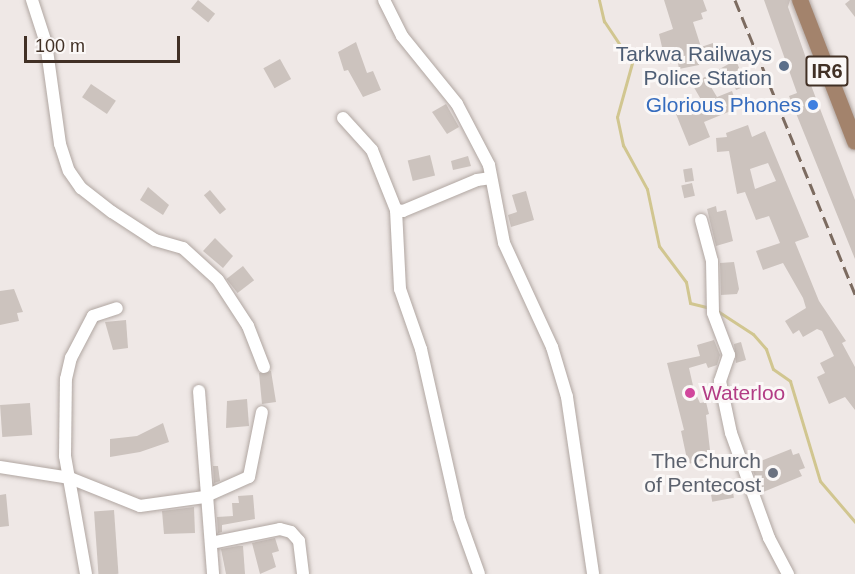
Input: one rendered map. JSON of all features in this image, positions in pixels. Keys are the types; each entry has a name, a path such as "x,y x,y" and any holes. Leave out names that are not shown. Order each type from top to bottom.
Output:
{"main road":[{"name":"IR6","path":"800,0 855,142"}],"street":[{"path":"32,0 46,44 60,144 69,171 96,200 155,240 183,248 218,280 248,326 264,367"},
{"path":"384,0 402,36 442,84 467,120 489,165 504,243 552,348 567,397 592,574"},
{"path":"343,118 372,150 396,210 395,254 400,289 421,349 459,518 479,574"},
{"path":"396,210 403,211 477,180 491,178"},
{"path":"701,220 712,261 712,307 729,354 720,381 731,433 768,538 788,574"},
{"path":"86,574 64,447 71,358 93,316 117,308"},
{"path":"199,391 204,497 213,574"},
{"path":"0,467 70,477 140,506 204,497 249,477 262,412"},
{"path":"211,543 280,529 291,532 299,541 303,574"}],"building":[{"path":"198,0 215,14 208,22 191,9"},
{"path":"664,0 703,0 707,11 701,13 703,19 693,22 701,47 713,43 716,51 698,58 699,65 679,69 677,58 665,60 659,34 673,29"},
{"path":"764,0 790,0 788,7 813,78 809,80 855,200 855,259 789,96 797,93"},
{"path":"850,0 855,0 855,17 845,4"},
{"path":"356,42 367,73 373,71 381,90 363,97 348,70 344,71 338,52"},
{"path":"280,59 291,79 275,88 263,68"},
{"path":"736,60 746,86 736,90 730,75 708,82 717,97 732,91 738,108 704,122 710,137 689,146 676,114 703,103 692,84"},
{"path":"91,84 116,101 107,114 82,97"},
{"path":"446,104 459,127 447,134 432,112"},
{"path":"748,125 752,137 765,131 809,237 795,242 819,301 846,341 842,343 855,367 855,410 845,397 829,404 817,377 825,373 820,363 834,356 822,331 817,329 803,337 799,330 793,334 785,321 806,308 803,298 783,263 763,270 756,251 780,243 769,216 756,220 745,192 737,194 729,151 717,152 716,138 727,137 726,133","holes":["768,163 776,181 755,189 750,169"]},
{"path":"430,155 435,175 413,181 408,161"},
{"path":"468,156 471,166 453,170 451,161"},
{"path":"692,168 694,181 685,182 683,169"},
{"path":"692,183 695,196 684,198 681,185"},
{"path":"148,187 169,205 163,215 140,200"},
{"path":"210,190 226,209 220,214 204,195"},
{"path":"526,191 534,220 511,227 508,215 517,212 512,195"},
{"path":"716,206 717,212 726,210 733,241 716,246 707,209"},
{"path":"215,238 233,256 223,268 203,251"},
{"path":"734,262 739,289 737,294 721,295 720,263"},
{"path":"243,266 254,280 238,293 226,279"},
{"path":"14,289 23,312 17,313 19,321 0,325 0,291"},
{"path":"126,320 128,348 113,350 105,322"},
{"path":"714,340 720,355 717,365 708,368 706,363 689,368 694,390 700,403 706,402 709,414 706,415 711,459 688,464 681,431 684,430 667,363 700,356 697,345"},
{"path":"741,342 746,360 736,363 734,344"},
{"path":"271,371 276,402 262,404 259,373"},
{"path":"247,399 249,426 226,428 227,401"},
{"path":"30,403 32,435 2,437 0,405"},
{"path":"163,423 169,442 140,452 110,457 110,439 137,436"},
{"path":"791,449 793,455 799,453 805,468 799,470 802,476 761,493 751,465"},
{"path":"213,466 218,466 220,481 214,483"},
{"path":"732,487 734,498 712,502 710,491"},
{"path":"6,494 9,526 0,527 0,495"},
{"path":"253,495 255,519 222,525 222,532 218,533 217,517 233,516 232,503 239,503 238,496"},
{"path":"194,507 195,533 164,534 162,511"},
{"path":"114,510 118,574 98,574 94,511"},
{"path":"275,538 279,551 272,553 276,567 260,574 252,543"},
{"path":"243,546 245,574 226,574 221,549"}],"waterway":[{"path":"599,0 604,21 632,63 617,117 623,145 647,189 659,246 686,282 690,303 710,308"},
{"path":"716,310 753,334 766,349 773,369 790,381 820,481 855,522"}],"railway":[{"path":"735,0 855,294"}],"place":[{"name":"Tarkwa Railways Police Station","path":"784,66"},
{"name":"Glorious Phones","path":"813,105"},
{"name":"Waterloo","path":"690,393"},
{"name":"The Church of Pentecost","path":"773,473"}]}
